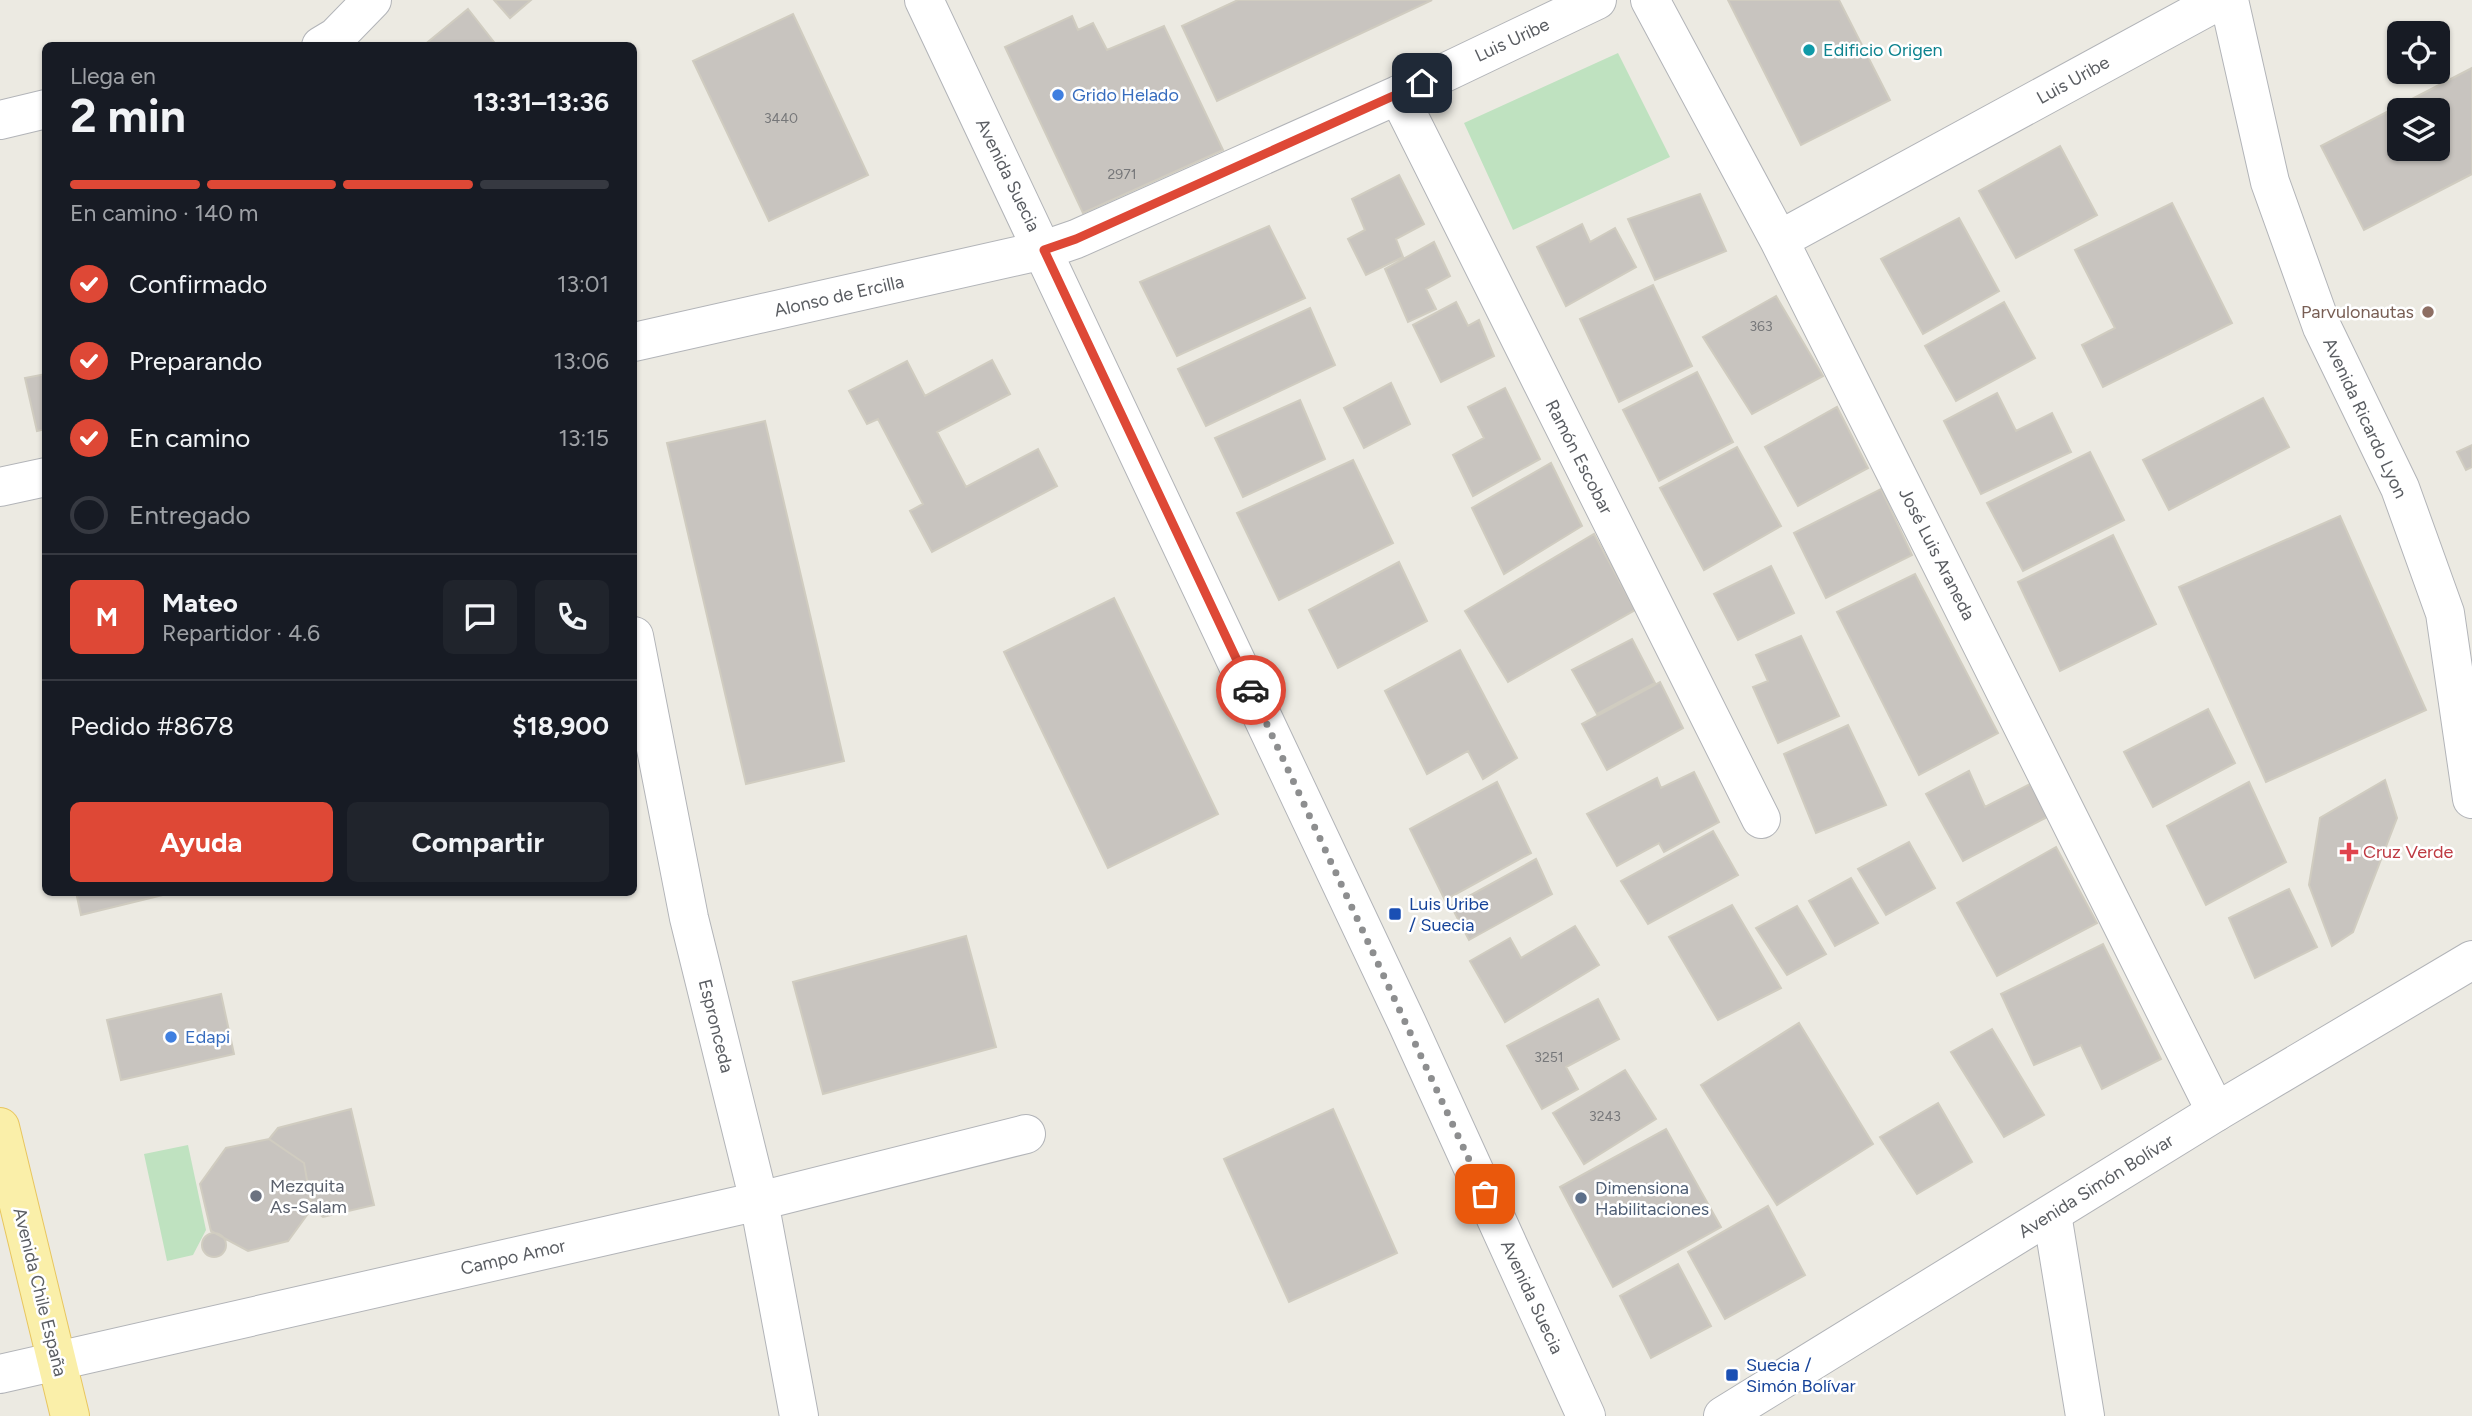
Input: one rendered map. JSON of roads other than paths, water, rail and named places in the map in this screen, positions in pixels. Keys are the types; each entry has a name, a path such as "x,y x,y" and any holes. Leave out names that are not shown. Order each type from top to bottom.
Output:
{"main road":[{"name":"Avenida Chile España","path":"0,1127 70,1416"}],"street":[{"path":"328,42 336,37 372,0"},
{"name":"Avenida Suecia","path":"924,0 1394,995 1586,1416"},
{"name":"Luis Uribe","path":"1044,250 1089,233 1398,95 1597,0"},
{"name":"José Luis Araneda","path":"1650,0 1779,240 2216,1112"},
{"name":"Luis Uribe","path":"1779,240 2220,0"},
{"name":"Avenida Ricardo Lyon","path":"2229,0 2270,182 2322,327 2400,488 2445,613 2472,799"},
{"name":"Ramón Escobar","path":"1398,95 1761,819"},
{"path":"0,120 42,110"},
{"name":"Alonso de Ercilla","path":"637,341 1044,250"},
{"path":"0,487 42,478"},
{"name":"Espronceda","path":"637,651 689,918 759,1201 799,1416"},
{"name":"Avenida Simón Bolívar","path":"1723,1416 2216,1112 2472,960"},
{"name":"Campo Amor","path":"0,1374 759,1201 1026,1134"},
{"path":"2052,1214 2085,1416"}],"place":[{"name":"Edificio Origen","path":"1809,50"},
{"name":"Grido Helado","path":"1058,95"},
{"name":"Parvulonautas","path":"2428,312"},
{"name":"Cruz Verde","path":"2349,852"},
{"name":"Luis Uribe / Suecia","path":"1395,914"},
{"name":"Edapi","path":"171,1037"},
{"name":"Mezquita As-Salam","path":"256,1196"},
{"name":"Dimensiona Habilitaciones","path":"1581,1198"},
{"name":"Suecia / Simón Bolívar","path":"1732,1375"}]}
